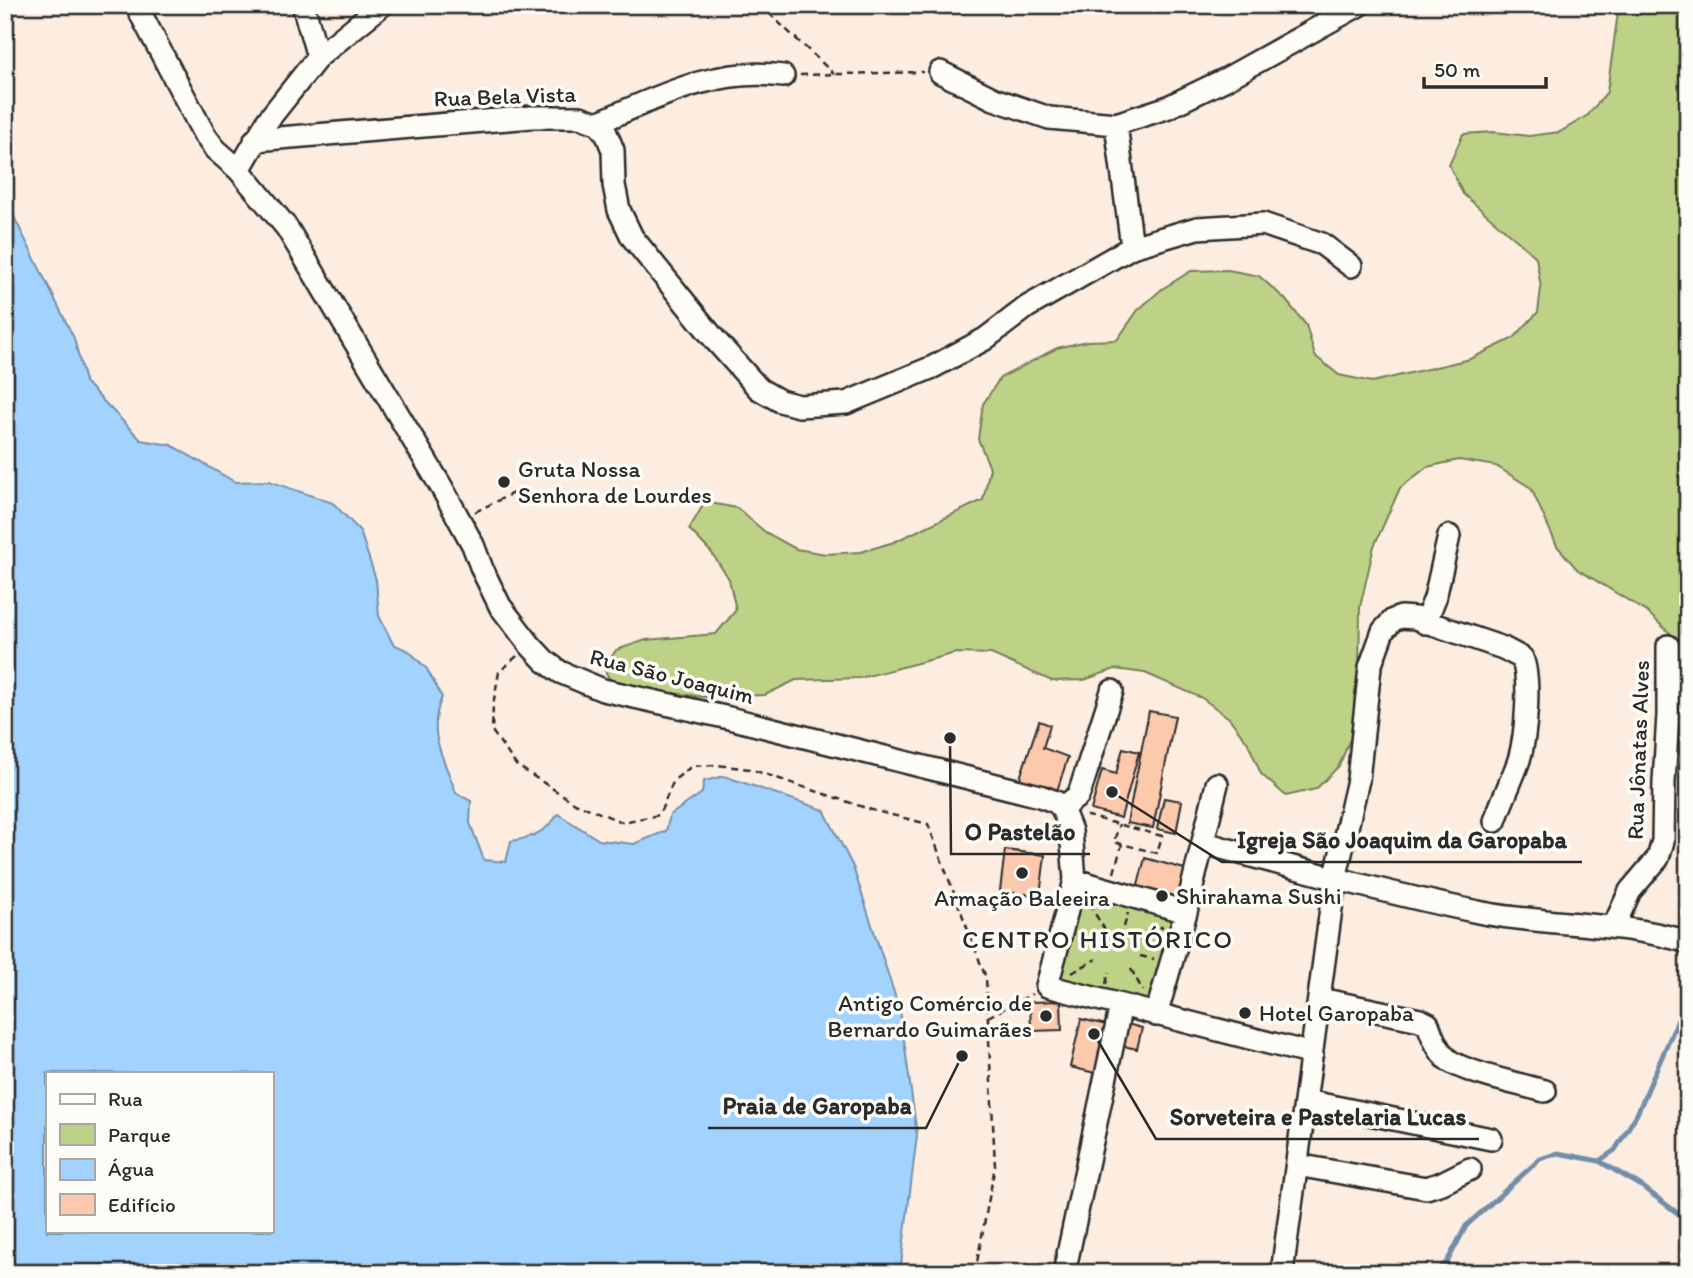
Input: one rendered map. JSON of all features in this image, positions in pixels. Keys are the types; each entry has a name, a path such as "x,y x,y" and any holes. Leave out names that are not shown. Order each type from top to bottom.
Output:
{"street":[{"name":"Rua São Joaquim","path":"136,5 204,134 215,149 239,170 287,228 431,468 500,606 530,645 560,672 603,690 729,718 1040,796 1062,808"},
{"path":"303,5 318,57"},
{"path":"239,170 268,120 318,57 382,5"},
{"path":"940,72 994,99 1049,118 1116,124 1166,108 1214,85 1359,5"},
{"path":"597,122 693,84 719,77 757,74 783,76"},
{"name":"Rua Bela Vista","path":"255,140 532,117 580,117 597,122 606,133 613,149 614,185 619,210 632,237 716,341 759,389 780,401 799,406 846,403 933,367 985,339 1027,307 1132,247 1197,228 1263,224 1322,244 1351,266"},
{"path":"1116,124 1132,247"},
{"path":"1425,623 1435,598 1449,536"},
{"path":"1282,1273 1335,879 1355,798 1370,667 1383,631 1393,620 1401,617 1415,618 1503,648 1522,658 1528,678 1520,758 1495,821"},
{"name":"Rua Jônatas Alves","path":"1614,926 1630,891 1658,859 1663,841 1668,646"},
{"path":"1112,691 1082,788 1078,796 1062,808 1071,831 1075,880 1046,986 1312,1054"},
{"path":"1156,1014 1186,912 1217,784"},
{"path":"1204,843 1335,879 1493,914 1614,926 1688,942"},
{"path":"1075,880 1186,912"},
{"path":"1320,999 1420,1020 1428,1024 1434,1041 1447,1059 1462,1067 1545,1091"},
{"path":"1063,1273 1121,1005"},
{"path":"1306,1101 1491,1139"},
{"path":"1297,1165 1426,1188 1470,1169"}],"path":[{"path":"760,5 834,74"},
{"path":"783,76 940,72"},
{"path":"459,520 523,488"},
{"path":"530,645 499,672 492,731 516,765 575,803 622,822 659,815 674,780 692,766 717,765 750,769 872,810 928,824 986,978 995,1166 975,1273"},
{"path":"1088,816 1119,824 1162,836 1157,853 1114,842 1119,824"},
{"path":"1110,890 1122,844"},
{"path":"988,1017 1046,986"}],"green space":[{"path":"1619,5 1688,5 1688,692 1684,668 1673,636 1647,612 1577,569 1557,546 1531,488 1496,466 1459,460 1427,467 1400,488 1374,546 1360,607 1359,673 1351,737 1339,766 1316,789 1286,796 1261,774 1248,743 1229,718 1202,698 1145,673 1115,669 1084,680 1052,681 991,654 956,653 860,678 796,680 765,695 703,697 641,689 610,680 604,669 616,650 646,640 716,634 736,610 729,579 711,552 689,529 705,502 737,508 765,532 796,549 826,554 861,552 894,542 983,500 990,468 978,439 983,404 1000,378 1057,348 1087,341 1117,340 1138,310 1162,289 1191,271 1228,270 1259,276 1285,299 1306,325 1315,356 1339,375 1372,382 1470,359 1514,338 1538,312 1541,288 1536,257 1463,194 1449,165 1463,134 1494,132 1529,136 1560,132 1588,115 1607,92"},
{"path":"1082,891 1176,918 1151,1009 1059,982"}],"water":[{"path":"5,185 15,219 74,338 85,382 141,440 171,445 235,482 269,481 333,503 360,531 376,580 379,616 393,644 409,651 427,669 442,697 436,723 438,746 456,793 471,801 470,823 484,860 506,862 511,841 538,833 558,814 599,840 634,844 666,831 670,815 702,793 704,781 724,776 824,810 853,867 900,1011 917,1135 900,1273 5,1273"}],"building":[{"path":"1149,711 1175,716 1153,828 1127,823"},
{"path":"1039,721 1050,725 1043,748 1068,757 1056,794 1019,781"},
{"path":"1123,748 1139,752 1121,818 1091,810 1102,770 1116,774"},
{"path":"1164,798 1182,801 1176,833 1157,829"},
{"name":"Armação Baleeira","path":"1005,850 1045,855 1040,896 1000,891"},
{"path":"1145,858 1188,870 1179,905 1136,893"},
{"name":"Antigo Comércio de Bernardo Guimarães","path":"1061,1001 1062,1030 1031,1031 1030,1002"},
{"path":"1081,1019 1107,1025 1095,1073 1070,1067"},
{"path":"1123,1023 1142,1028 1137,1049 1118,1045"}],"waterway":[{"path":"1599,1161 1615,1150 1637,1114 1688,997"},
{"path":"1435,1273 1447,1262 1466,1226 1540,1159 1558,1153 1599,1161 1640,1185 1688,1221"}],"place":[{"name":"Gruta Nossa Senhora de Lourdes","path":"504,482"},
{"name":"O Pastelão","path":"950,738"},
{"name":"Igreja São Joaquim da Garopaba","path":"1112,792"},
{"name":"Armação Baleeira","path":"1022,873"},
{"name":"Shirahama Sushi","path":"1162,896"},
{"name":"Hotel Garopaba","path":"1245,1013"},
{"name":"Antigo Comércio de Bernardo Guimarães","path":"1046,1016"},
{"name":"Sorveteira e Pastelaria Lucas","path":"1094,1034"},
{"name":"Praia de Garopaba","path":"962,1056"}],"district":[{"name":"CENTRO HISTÓRICO","path":"1098,939"}]}
